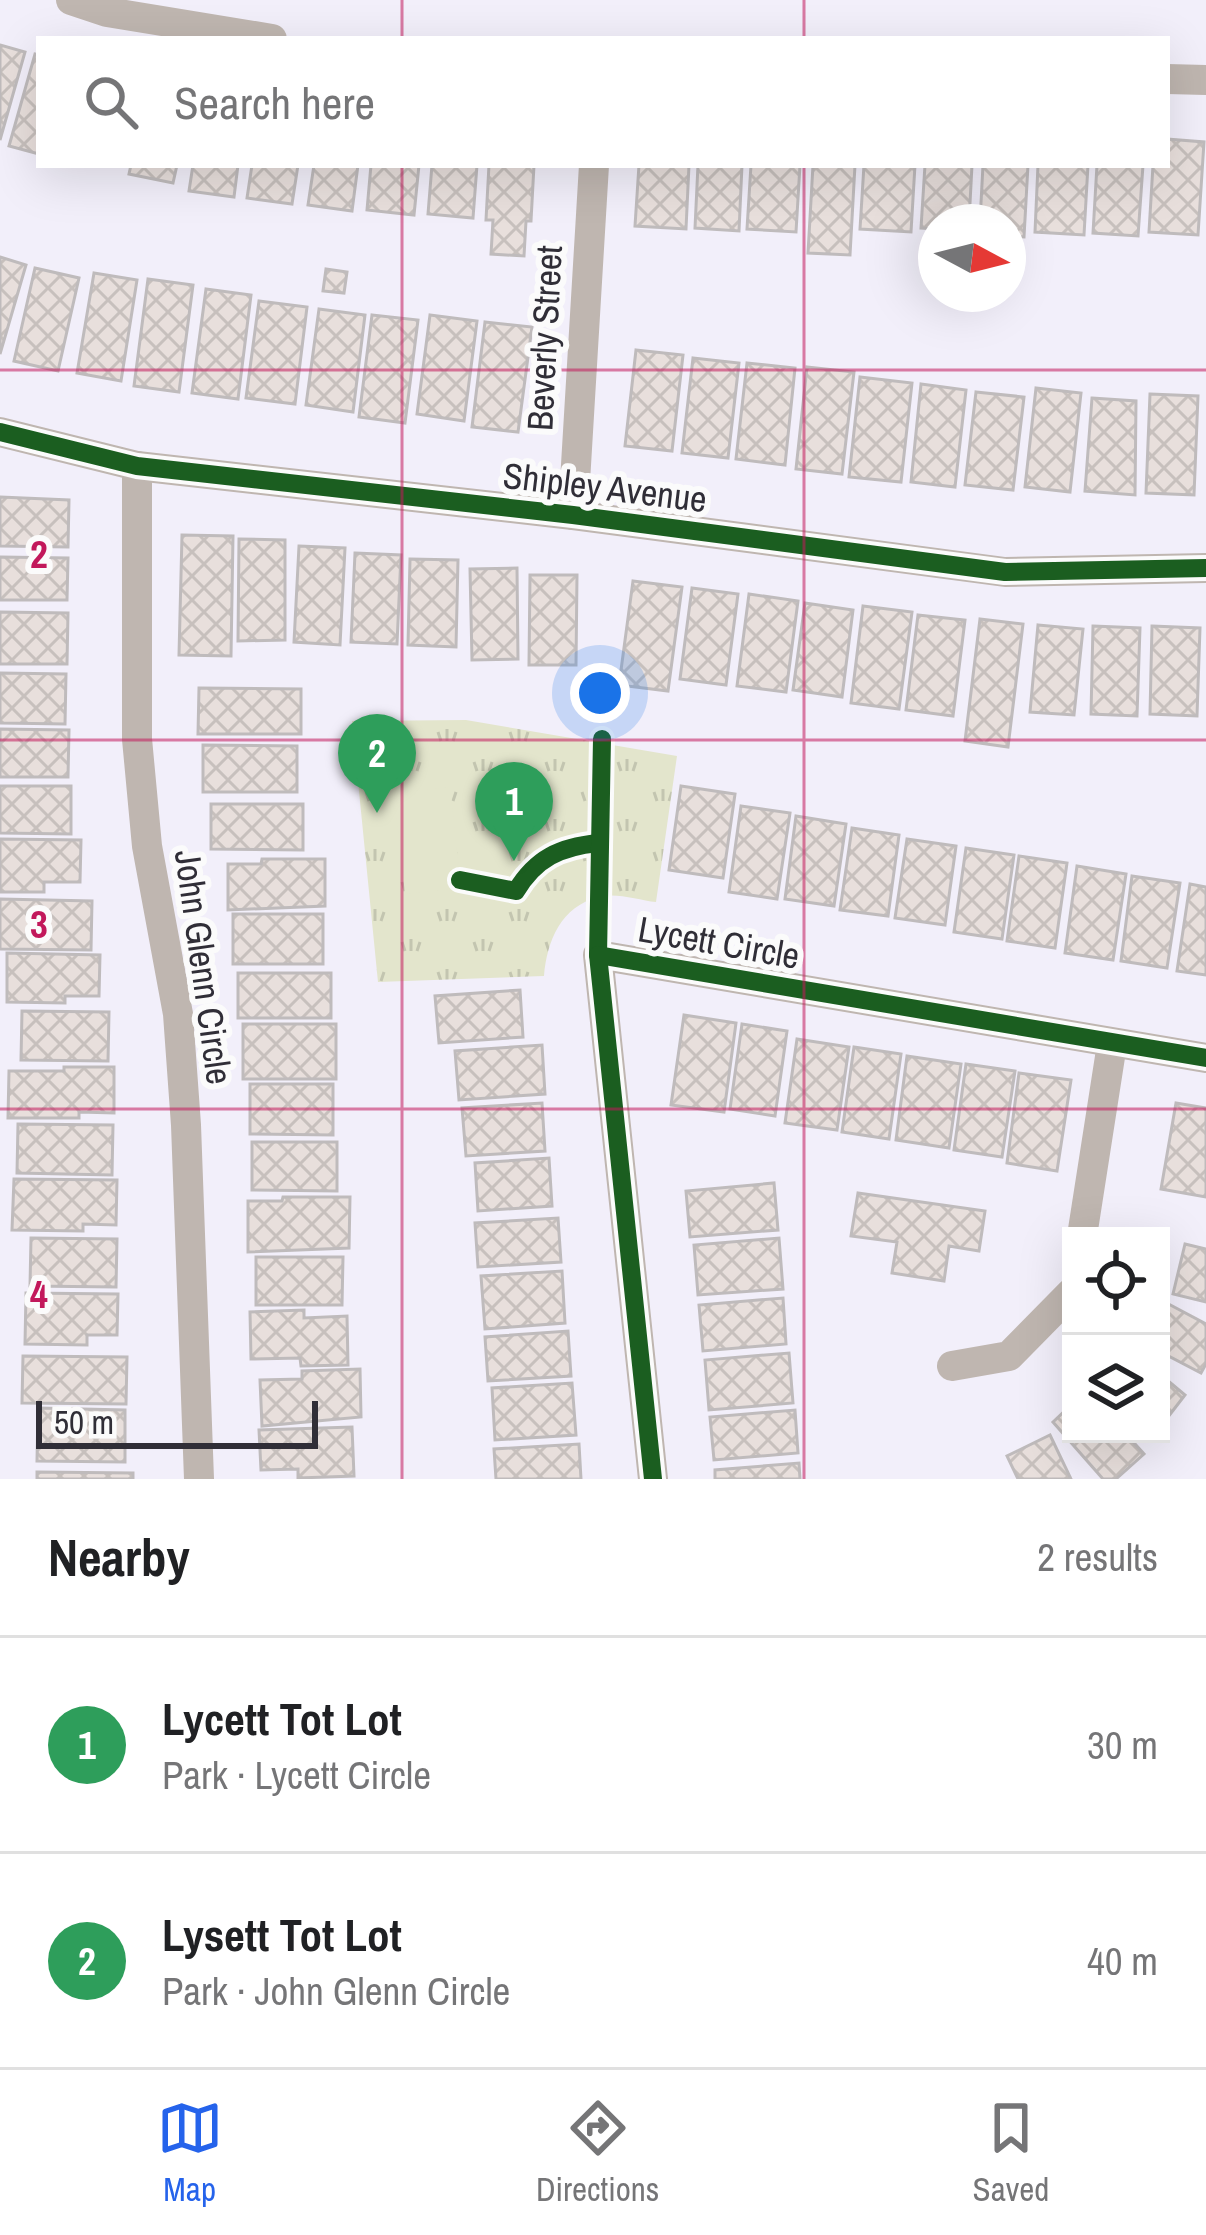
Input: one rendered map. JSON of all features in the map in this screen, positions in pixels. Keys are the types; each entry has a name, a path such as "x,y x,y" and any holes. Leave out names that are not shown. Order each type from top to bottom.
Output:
{"street":[{"path":"71,0 107,13 253,36"},
{"path":"1170,79 1206,80"},
{"name":"Beverly Street","path":"573,515 594,168"},
{"name":"Shipley Avenue","path":"0,432 136,466 573,515 1005,572 1206,568"},
{"name":"John Glenn Circle","path":"136,466 137,739 147,846 178,1014 199,1479"},
{"name":"Lycett Circle","path":"653,1479 598,955 1206,1058"},
{"path":"1083,1227 1112,1044"},
{"path":"952,1366 1010,1356 1062,1302"}],"green space":[{"path":"466,720 677,756 656,902 605,896 575,908 558,927 544,976 378,982 352,721"},
{"path":"450,787 461,888 405,894 394,793"}],"building":[{"path":"0,45 25,52 0,140"},
{"path":"35,54 36,54 36,153 9,146"},
{"path":"1170,139 1204,142 1198,235 1149,232 1153,168 1170,168"},
{"path":"130,168 176,168 173,183 129,174"},
{"path":"193,168 238,168 234,197 189,191"},
{"path":"252,168 298,168 292,204 247,198"},
{"path":"314,168 358,168 352,211 308,205"},
{"path":"371,168 419,168 414,215 367,210"},
{"path":"432,168 477,168 473,218 428,214"},
{"path":"489,168 534,168 524,256 491,254 493,220 486,220"},
{"path":"639,168 689,168 686,229 635,226"},
{"path":"698,168 742,168 739,231 695,228"},
{"path":"751,168 800,168 796,232 747,229"},
{"path":"813,168 855,168 850,255 808,253"},
{"path":"864,168 915,168 911,232 860,229"},
{"path":"925,168 972,168 970,204 923,204"},
{"path":"983,168 1028,168 1026,204 981,204"},
{"path":"1038,168 1088,168 1084,235 1035,232"},
{"path":"1097,168 1143,168 1138,236 1093,233"},
{"path":"0,257 26,265 0,354"},
{"path":"35,268 79,278 58,371 14,361"},
{"path":"326,269 347,272 344,293 323,291"},
{"path":"94,273 137,280 121,381 77,373"},
{"path":"148,279 193,285 179,392 134,386"},
{"path":"206,289 251,295 238,399 192,393"},
{"path":"259,301 307,307 295,404 246,398"},
{"path":"319,309 365,315 353,412 306,405"},
{"path":"372,315 418,320 405,423 359,417"},
{"path":"430,315 477,321 464,421 417,414"},
{"path":"485,322 532,327 518,432 472,427"},
{"path":"636,350 683,355 672,451 625,446"},
{"path":"693,358 739,363 728,458 682,453"},
{"path":"747,363 795,368 785,465 736,459"},
{"path":"807,367 854,372 842,474 796,469"},
{"path":"860,377 912,383 901,482 849,477"},
{"path":"921,384 966,390 955,487 911,482"},
{"path":"1036,388 1081,393 1070,492 1025,487"},
{"path":"976,392 1024,397 1013,490 965,485"},
{"path":"1150,394 1198,396 1194,495 1146,493"},
{"path":"1092,398 1136,401 1135,495 1085,491"},
{"path":"0,497 69,500 68,547 0,546"},
{"path":"182,535 233,536 231,656 179,655"},
{"path":"239,539 285,540 285,640 238,641"},
{"path":"299,546 345,548 340,645 294,642"},
{"path":"355,553 401,555 397,644 351,642"},
{"path":"0,557 68,558 67,600 0,600"},
{"path":"410,559 458,560 456,647 408,645"},
{"path":"517,568 518,659 472,660 470,569"},
{"path":"530,575 577,575 576,665 529,665"},
{"path":"633,581 682,587 668,691 619,685"},
{"path":"692,588 738,594 726,685 680,679"},
{"path":"749,594 798,601 786,692 737,686"},
{"path":"805,603 853,610 842,697 793,690"},
{"path":"863,606 912,612 899,709 851,703"},
{"path":"0,612 68,613 67,664 0,664"},
{"path":"918,615 965,620 953,716 906,710"},
{"path":"980,619 1023,624 1008,747 965,741"},
{"path":"1038,625 1083,629 1074,715 1030,712"},
{"path":"1093,626 1140,628 1137,716 1091,714"},
{"path":"1152,626 1200,628 1197,716 1150,714"},
{"path":"0,673 66,674 65,724 0,723"},
{"path":"199,688 301,689 301,734 198,734"},
{"path":"0,729 69,730 68,777 0,777"},
{"path":"203,745 297,746 297,792 203,792"},
{"path":"0,786 71,786 71,834 0,833"},
{"path":"681,786 735,794 723,878 669,870"},
{"path":"211,804 303,804 303,850 211,849"},
{"path":"741,806 790,813 777,899 729,892"},
{"path":"796,816 846,824 834,906 785,899"},
{"path":"852,828 899,835 888,916 840,910"},
{"path":"0,839 81,840 80,882 44,882 44,892 0,892"},
{"path":"907,839 956,846 945,925 895,918"},
{"path":"966,848 1014,855 1002,939 954,932"},
{"path":"1019,856 1067,863 1055,948 1007,941"},
{"path":"262,859 325,859 325,906 228,910 228,864 261,864"},
{"path":"1077,866 1126,874 1113,960 1065,953"},
{"path":"1132,876 1180,883 1167,968 1121,961"},
{"path":"1190,884 1206,887 1206,975 1177,971"},
{"path":"0,899 92,901 91,950 0,949"},
{"path":"233,914 323,914 323,964 233,964"},
{"path":"7,953 100,955 99,996 65,996 65,1003 7,1002"},
{"path":"238,973 331,973 331,1018 238,1018"},
{"path":"520,990 523,1037 439,1043 435,996"},
{"path":"22,1011 109,1012 108,1061 21,1060"},
{"path":"684,1015 736,1023 724,1112 671,1105"},
{"path":"243,1024 336,1024 336,1079 243,1079"},
{"path":"742,1024 787,1031 775,1116 730,1109"},
{"path":"797,1039 849,1047 837,1130 785,1123"},
{"path":"542,1045 545,1094 459,1100 455,1051"},
{"path":"854,1047 901,1054 889,1139 842,1132"},
{"path":"907,1056 961,1064 949,1148 896,1140"},
{"path":"966,1064 1015,1071 1002,1157 954,1150"},
{"path":"64,1067 114,1067 114,1113 8,1118 9,1071 64,1071"},
{"path":"1019,1073 1071,1080 1057,1171 1007,1163"},
{"path":"250,1084 333,1084 333,1135 250,1134"},
{"path":"542,1103 545,1151 466,1156 462,1108"},
{"path":"1176,1103 1206,1108 1206,1197 1161,1189"},
{"path":"18,1124 113,1125 112,1175 17,1173"},
{"path":"252,1142 337,1142 337,1191 252,1190"},
{"path":"549,1158 552,1206 478,1211 475,1163"},
{"path":"14,1179 117,1180 116,1225 83,1224 83,1231 12,1230"},
{"path":"774,1183 778,1230 690,1237 686,1191"},
{"path":"858,1193 985,1211 979,1251 949,1246 944,1281 892,1273 897,1242 851,1236"},
{"path":"283,1197 350,1197 349,1248 248,1252 248,1201 282,1201"},
{"path":"558,1218 561,1262 478,1267 475,1223"},
{"path":"31,1238 117,1239 116,1287 30,1286"},
{"path":"779,1238 783,1289 698,1295 694,1245"},
{"path":"1185,1244 1206,1249 1206,1302 1173,1294"},
{"path":"256,1257 343,1257 342,1305 256,1305"},
{"path":"562,1271 565,1323 485,1329 481,1276"},
{"path":"26,1293 118,1294 117,1335 87,1335 87,1345 25,1344"},
{"path":"783,1298 786,1344 703,1351 699,1305"},
{"path":"1170,1305 1206,1324 1206,1364 1201,1373 1170,1357"},
{"path":"304,1310 304,1318 347,1316 348,1365 301,1366 300,1358 251,1359 250,1312"},
{"path":"568,1331 571,1376 488,1381 485,1337"},
{"path":"789,1353 793,1403 709,1410 705,1360"},
{"path":"23,1356 127,1357 126,1404 22,1403"},
{"path":"360,1369 361,1417 262,1426 260,1380 302,1379 302,1371"},
{"path":"1170,1382 1185,1395 1170,1414"},
{"path":"572,1383 576,1435 495,1440 492,1388"},
{"path":"38,1408 125,1410 125,1462 37,1461"},
{"path":"795,1410 798,1453 714,1460 710,1417"},
{"path":"352,1427 354,1476 298,1478 298,1469 261,1470 259,1430"},
{"path":"1050,1435 1071,1479 1018,1479 1007,1456"},
{"path":"1071,1443 1134,1443 1144,1454 1116,1479 1103,1479"},
{"path":"579,1444 581,1479 496,1479 494,1449"},
{"path":"799,1463 800,1479 715,1479 715,1470"},
{"path":"37,1472 133,1473 133,1479 37,1479"}],"cycle path":[{"path":"0,432 137,466 573,515 1005,572 1206,568"},
{"path":"598,955 602,739"},
{"path":"460,880 516,891 550,856 598,843"},
{"path":"653,1479 598,955 1206,1058"}],"place":[{"name":"Lysett Tot Lot","path":"377,813"},
{"name":"Lycett Tot Lot","path":"514,861"}]}
